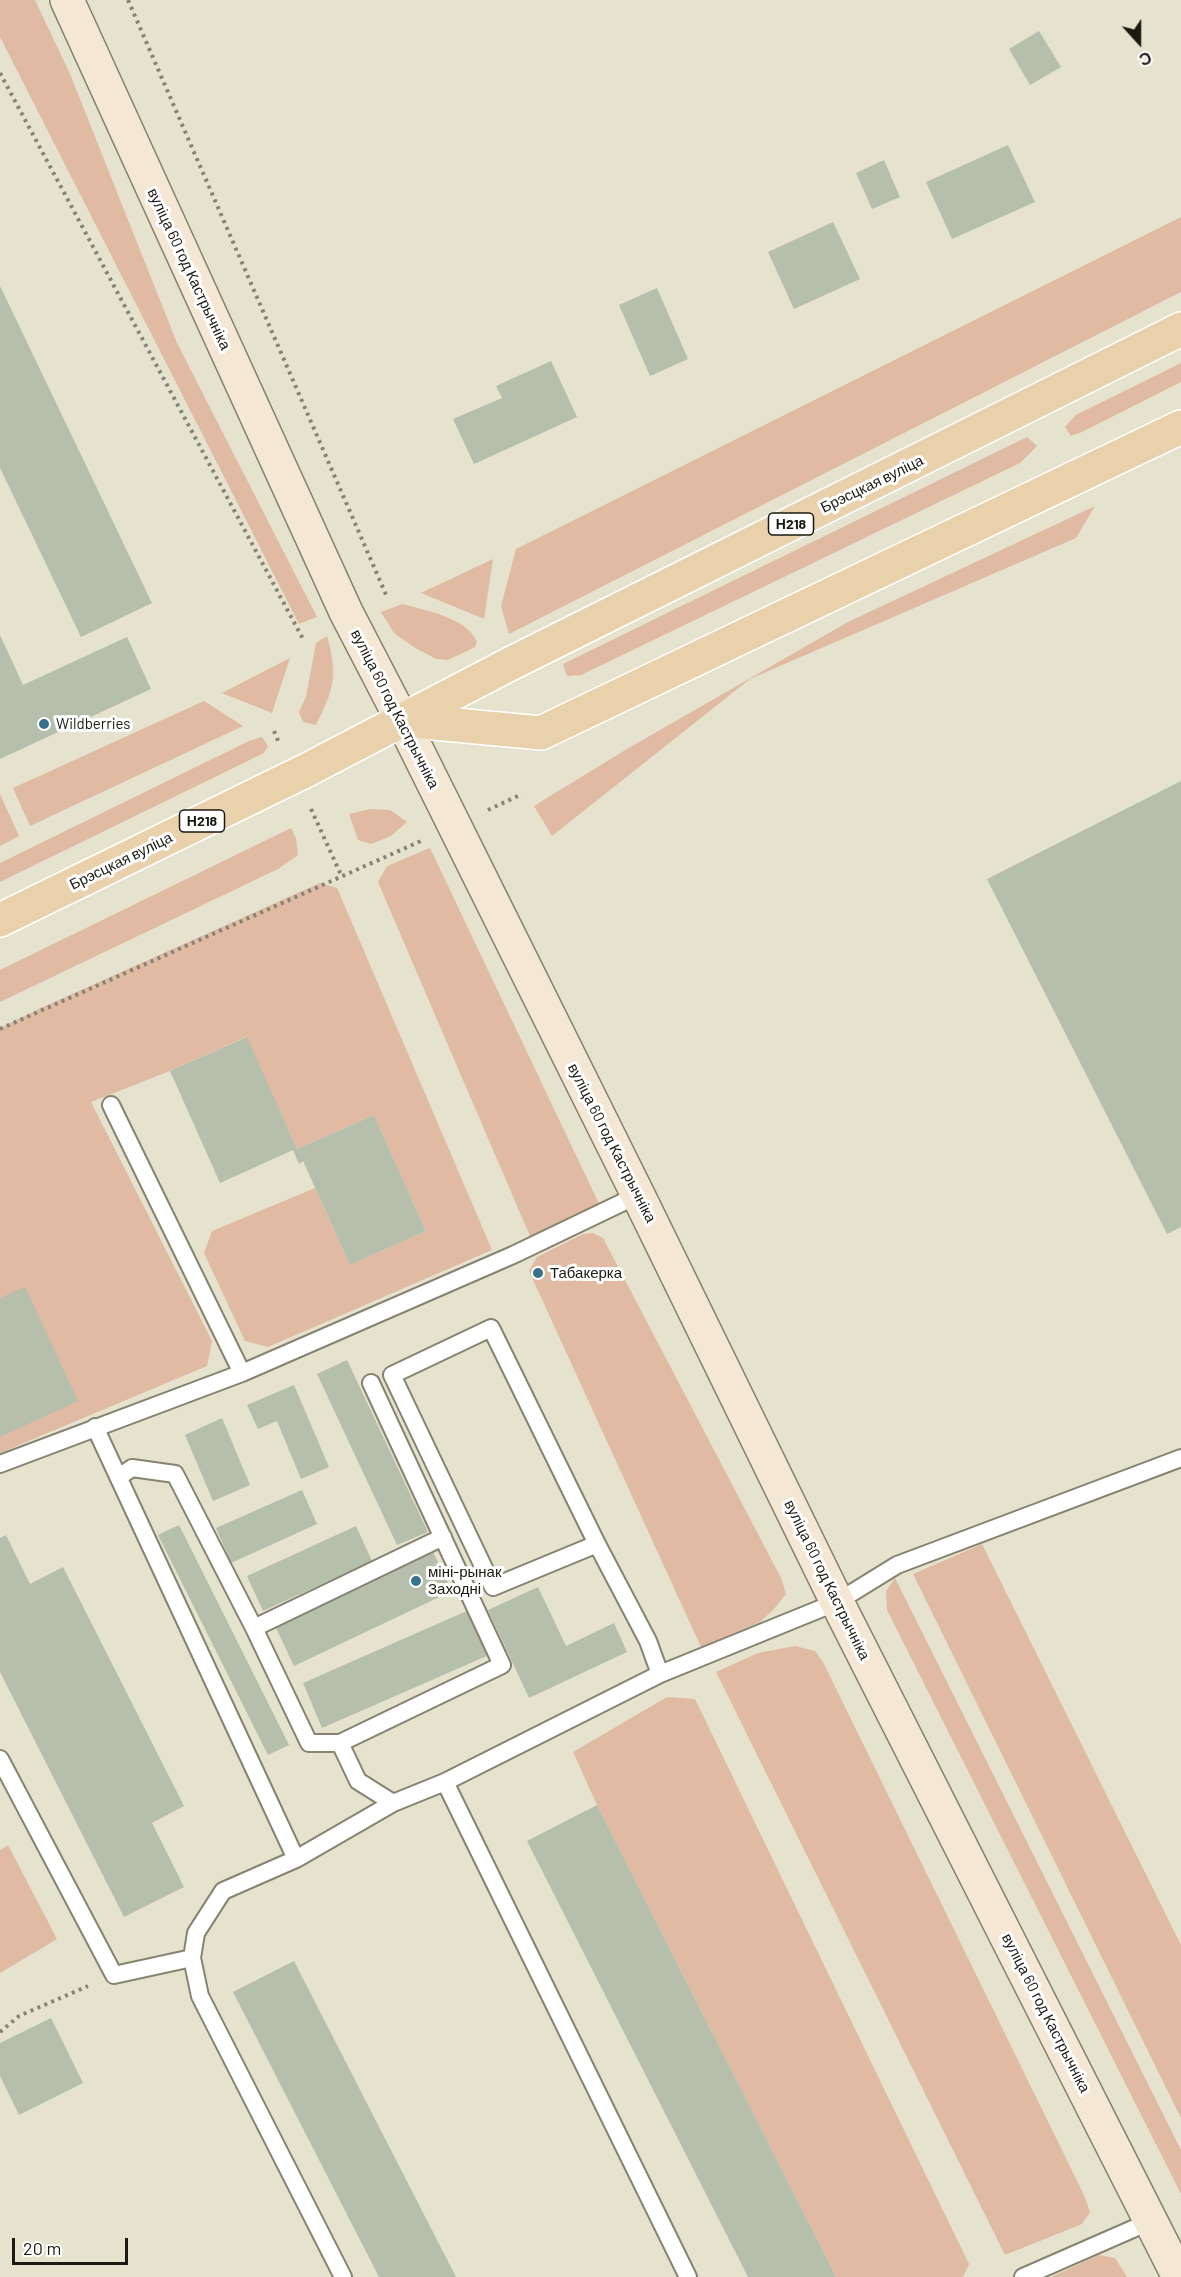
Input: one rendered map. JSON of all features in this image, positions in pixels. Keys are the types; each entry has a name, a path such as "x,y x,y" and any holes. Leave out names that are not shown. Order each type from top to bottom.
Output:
{"main road":[{"name":"Брэсцкая вуліца","path":"0,920 301,773 518,660 1181,329"},
{"path":"402,720 541,733 1181,427"}],"street":[{"name":"вуліца 60 год Кастрычніка","path":"67,0 346,612 638,1195 837,1602 1179,2277"}],"lane":[{"path":"111,1105 242,1373"},
{"path":"0,1464 242,1373 513,1255 638,1195"},
{"path":"597,1544 493,1587 392,1375 491,1328 597,1544 648,1641 660,1674"},
{"path":"119,1477 132,1468 176,1474 309,1743 340,1743 502,1665 371,1383"},
{"path":"95,1427 296,1859"},
{"path":"343,2277 200,1996 192,1958 196,1933 222,1891 296,1859 393,1803 445,1782 660,1674 837,1602 897,1565 1181,1458"},
{"path":"254,1628 443,1537"},
{"path":"340,1743 358,1781 393,1803"},
{"path":"0,1759 114,1975 192,1958"},
{"path":"445,1782 688,2277"},
{"path":"1023,2277 1151,2221"}],"path":[{"path":"128,0 387,597"},
{"path":"0,73 303,639"},
{"path":"0,1029 352,872"},
{"path":"0,2031 19,2016 114,1975"}],"shaded area":[{"path":"0,0 35,0 70,74 177,343 317,617 299,624 0,37"},
{"path":"1181,217 1181,292 509,634 501,606 516,549"},
{"path":"1181,363 1181,382 1082,432 1071,436 1065,427 1076,415"},
{"path":"1027,437 1037,446 1020,463 581,675 567,676 563,664"},
{"path":"1095,506 1076,538 750,679 552,836 534,806 627,749 848,622"},
{"path":"493,559 484,619 421,593"},
{"path":"403,604 454,620 471,633 477,641 475,647 448,660 436,659 412,646 394,633 381,612"},
{"path":"327,636 332,662 332,682 327,702 316,725 303,722 299,712 306,697 316,643"},
{"path":"290,658 272,713 222,693"},
{"path":"204,701 243,726 30,826 13,788"},
{"path":"262,737 268,746 264,753 0,882 0,863 249,741"},
{"path":"0,794 19,836 0,846"},
{"path":"370,809 390,810 407,822 391,836 371,844 358,840 349,814"},
{"path":"291,828 296,838 298,855 278,869 0,1002 0,970"},
{"path":"430,848 602,1210 533,1243 378,882 387,866"},
{"path":"320,883 337,888 492,1250 268,1347 245,1341 204,1253 212,1231 315,1188 350,1265 426,1231 374,1115 297,1149 246,1037 170,1071 91,1102 212,1341 207,1366 0,1453 0,1028"},
{"path":"593,1233 603,1238 781,1578 786,1594 760,1622 701,1647 529,1271 537,1257 583,1234"},
{"path":"982,1544 1181,1945 1181,2118 913,1574"},
{"path":"895,1578 1181,2150 1181,2194 887,1610 886,1591"},
{"path":"795,1646 815,1651 823,1662 1084,2195 1090,2212 1082,2224 1005,2255 716,1672 758,1653"},
{"path":"667,1697 695,1699 969,2264 963,2277 836,2277 597,1805 573,1752"},
{"path":"8,1845 57,1939 0,1973 0,1850"},
{"path":"1099,2255 1115,2258 1127,2277 1051,2277"}],"building":[{"path":"1039,31 1061,67 1030,85 1009,49"},
{"path":"1008,145 1035,202 952,239 926,182"},
{"path":"884,160 900,197 872,209 856,173"},
{"path":"833,222 860,279 794,309 768,252"},
{"path":"0,286 152,603 81,637 0,468"},
{"path":"657,288 688,359 650,376 619,305"},
{"path":"551,361 577,417 474,464 453,419 502,398 496,386"},
{"path":"0,635 23,685 127,637 151,689 0,759"},
{"path":"1181,781 1181,1227 1167,1234 987,879"},
{"path":"247,1037 297,1149 374,1115 426,1231 350,1265 303,1161 299,1164 293,1150 220,1183 170,1071"},
{"path":"25,1287 78,1401 0,1437 0,1298"},
{"path":"347,1360 428,1532 397,1545 317,1374"},
{"path":"294,1385 329,1467 301,1479 277,1421 258,1429 247,1405"},
{"path":"222,1418 250,1485 213,1501 185,1435"},
{"path":"302,1490 317,1524 231,1563 216,1528"},
{"path":"179,1525 289,1745 268,1755 158,1535"},
{"path":"356,1526 372,1561 263,1611 247,1576"},
{"path":"6,1535 30,1584 63,1567 184,1806 152,1823 184,1887 124,1917 0,1672 0,1538"},
{"path":"433,1552 452,1591 294,1666 275,1626"},
{"path":"538,1587 566,1646 614,1623 627,1652 529,1698 488,1610"},
{"path":"469,1610 489,1655 322,1728 303,1683"},
{"path":"597,1805 836,2277 748,2277 527,1841"},
{"path":"294,1961 456,2277 379,2277 233,1992"},
{"path":"51,2018 83,2083 19,2115 0,2076 0,2043"}],"place":[{"name":"Wildberries","path":"44,724"},
{"name":"Табакерка","path":"538,1273"},
{"name":"міні-рынак Заходні","path":"416,1581"}]}
